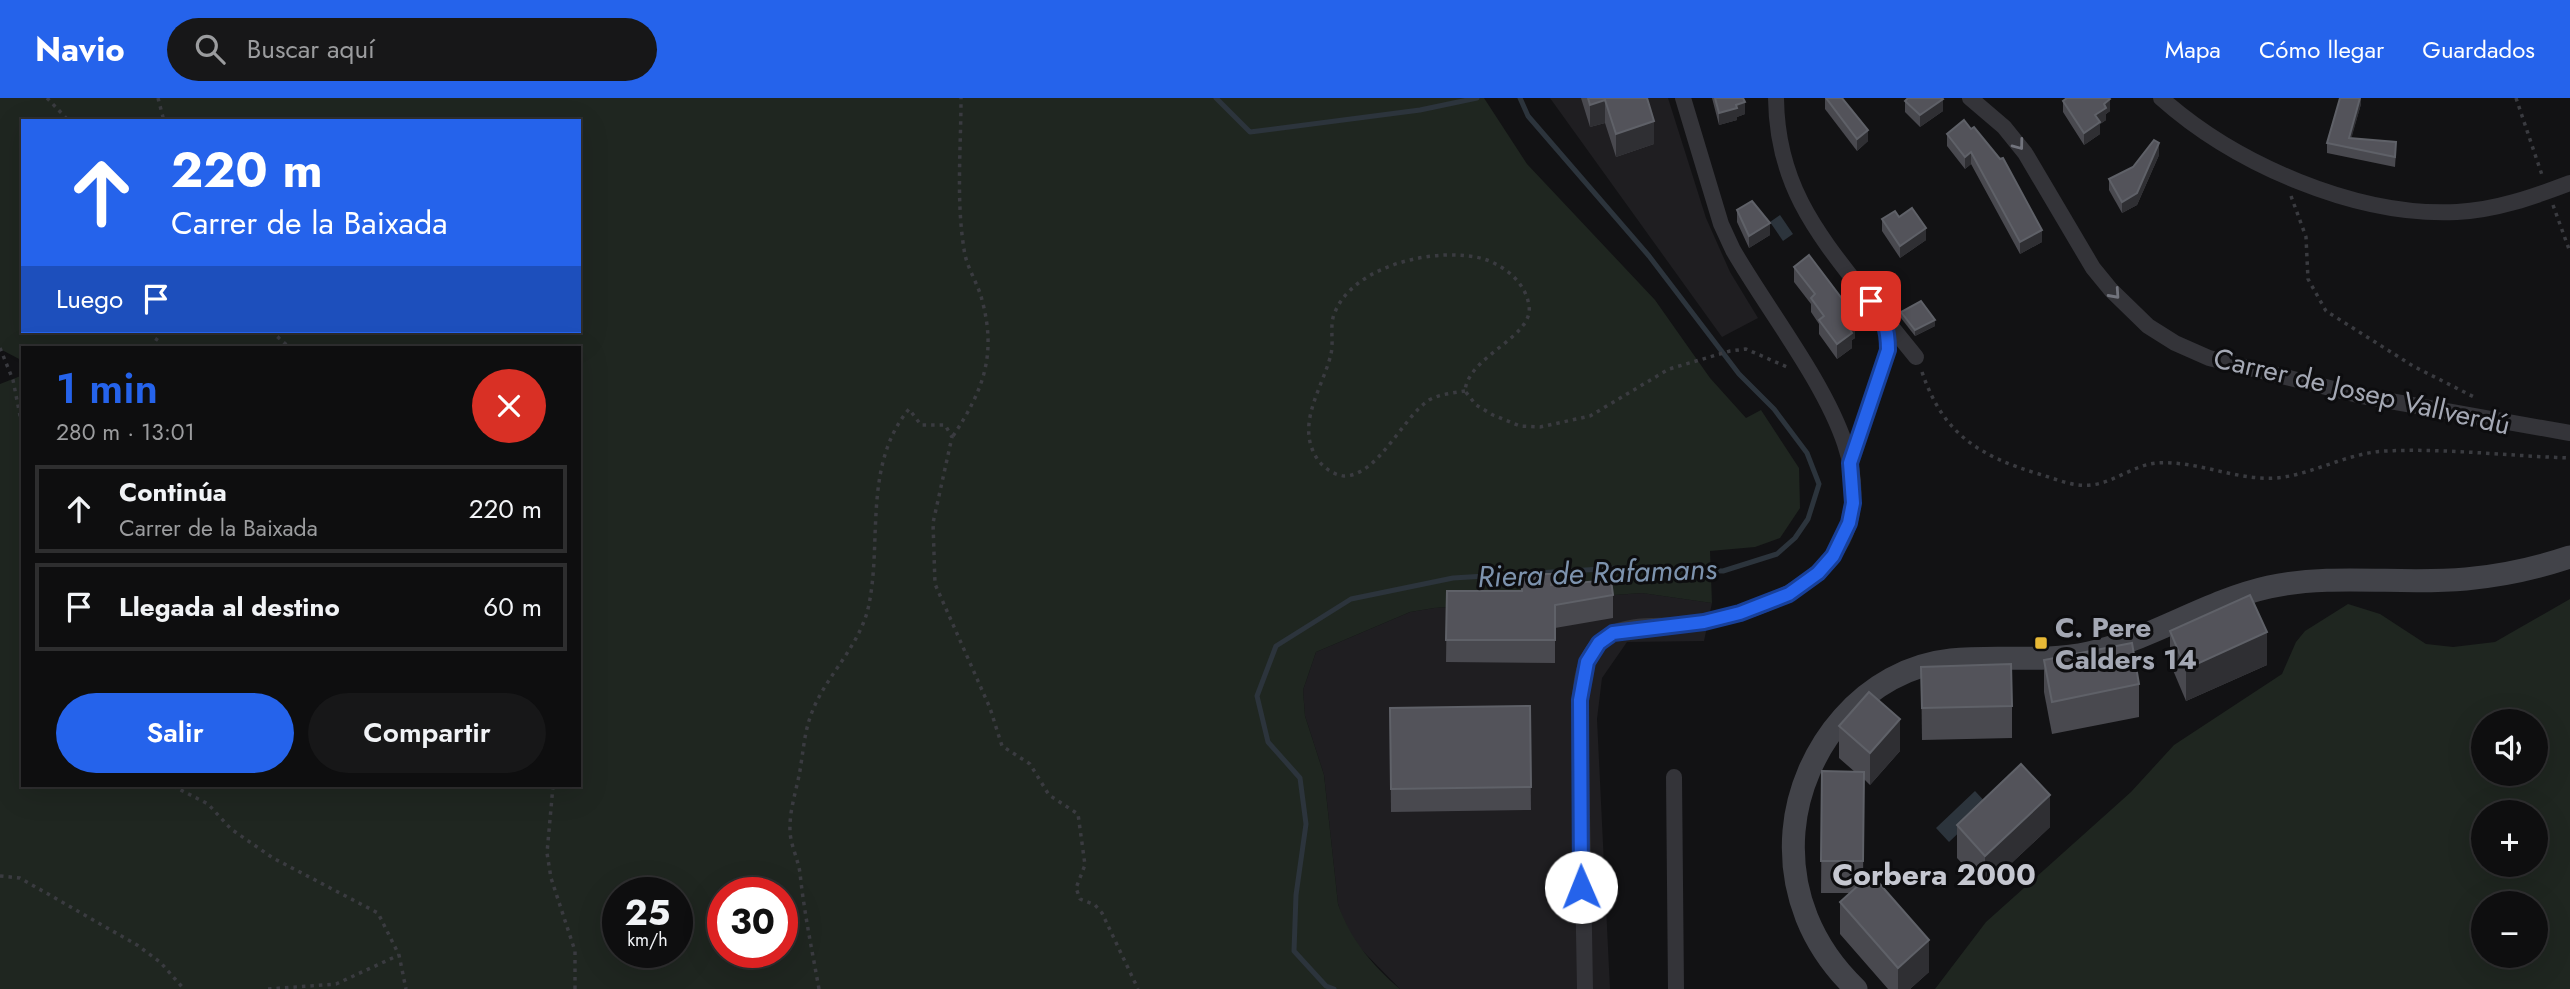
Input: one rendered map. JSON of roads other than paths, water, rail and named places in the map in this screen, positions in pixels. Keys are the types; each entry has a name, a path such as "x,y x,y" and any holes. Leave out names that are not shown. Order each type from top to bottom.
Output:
{"street":[{"path":"1585,989 1580,700 1587,662 1599,643 1613,633 1704,622 1740,613 1778,599 1810,580 1833,556 1846,534 1853,503 1850,463 1838,425 1733,250 1721,224 1683,98"},
{"path":"1776,98 1780,150 1801,208 1916,357"},
{"name":"Carrer de Josep Vallverdú","path":"1970,98 2004,127 2025,153 2093,268 2128,308 2175,343 2209,358 2362,396 2570,433"},
{"path":"2161,98 2214,140 2284,173 2348,198 2406,210 2480,210 2511,204 2570,183"},
{"path":"1850,463 1888,350 1888,332 1884,318"},
{"path":"1856,989 1828,958 1808,922 1797,889 1794,838 1798,804 1817,753 1854,706 1873,691 1909,671 1948,660 2050,659 2092,653 2146,635 2237,596 2270,587 2328,580 2466,579 2570,557"},
{"path":"1674,777 1676,989"}],"waterway":[{"path":"1216,98 1250,132 1420,110 1477,98"},
{"name":"Riera de Rafamans","path":"1334,989 1326,986 1294,951 1296,895 1306,824 1300,778 1268,742 1257,696 1276,646 1351,599 1453,578 1618,568 1723,571 1777,554 1795,538 1808,519 1819,484 1807,453 1774,409 1739,374 1649,256 1528,116 1520,98"}],"place":[{"name":"C. Pere Calders 14","path":"2041,643"}],"district":[{"name":"Corbera 2000","path":"1934,875"}]}
